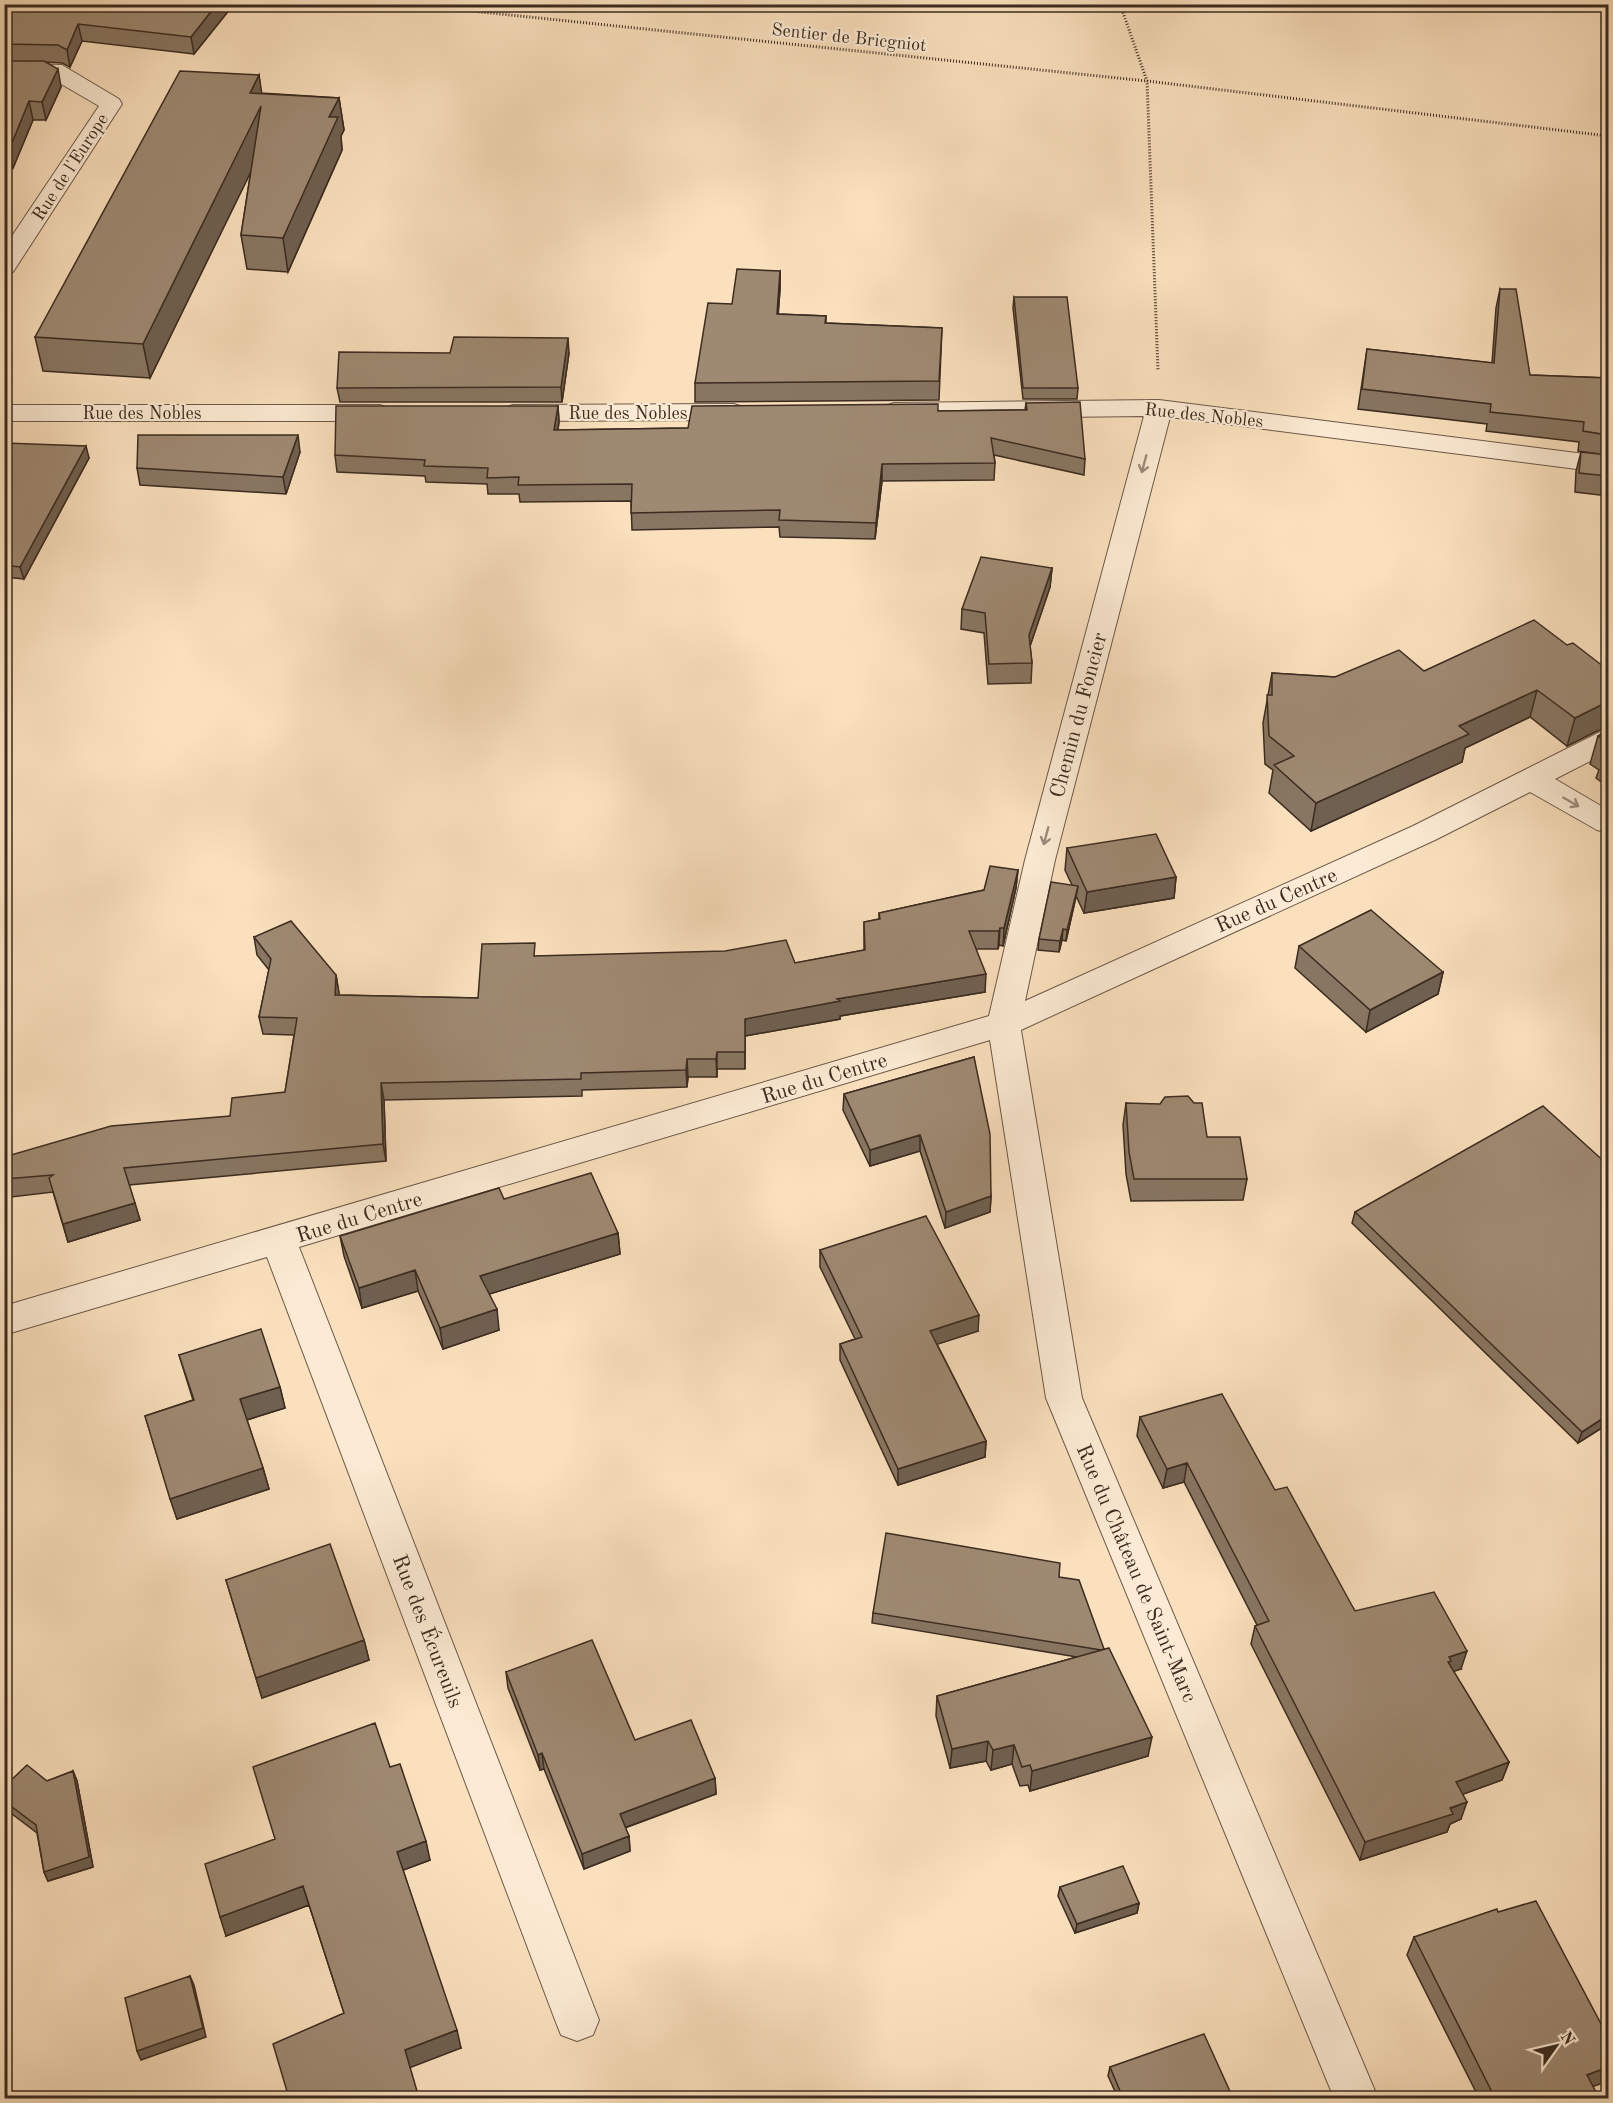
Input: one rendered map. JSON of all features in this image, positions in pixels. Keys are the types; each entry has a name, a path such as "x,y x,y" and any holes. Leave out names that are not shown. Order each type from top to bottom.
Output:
{"street":[{"name":"Rue de l'Europe","path":"4,70 54,70 111,104 4,267"},
{"name":"Rue des Nobles","path":"874,411 1159,408 1608,465"},
{"name":"Chemin du Foncier","path":"1004,1024 1040,860 1159,408"},
{"name":"Rue des Nobles","path":"493,413 755,412"},
{"name":"Rue des Nobles","path":"4,413 409,413"},
{"name":"Rue du Centre","path":"4,1321 1004,1024 1424,833 1533,780 1608,740"},
{"path":"1533,780 1608,823"},
{"name":"Rue du Château de Saint-Marc","path":"1004,1024 1064,1398 1356,2098"},
{"name":"Rue des Écureuils","path":"279,1241 577,2020"}],"path":[{"name":"Sentier de Bricgniot","path":"404,4 1147,81 1608,136"},
{"path":"1120,4 1147,81 1159,408"}],"building":[{"path":"4,4 217,4 191,37 78,24 67,50 58,45 4,44 4,32 8,25 4,25"},
{"path":"4,61 44,61 58,69 42,102 29,101 9,150 4,149"},
{"path":"180,71 259,75 250,93 339,98 329,117 338,117 283,238 241,235 261,106 143,344 35,337"},
{"path":"737,269 780,271 777,314 826,316 825,323 942,328 939,381 695,383 708,303 732,304"},
{"path":"1500,289 1516,289 1530,375 1608,378 1608,435 1583,431 1584,422 1490,412 1491,404 1362,389 1367,349 1494,363"},
{"path":"1014,297 1067,297 1078,388 1023,388"},
{"path":"454,337 568,338 561,387 337,388 339,352 450,353"},
{"path":"1080,402 1085,459 991,438 995,463 882,464 876,523 779,520 780,510 631,513 632,484 518,485 519,477 487,478 488,468 424,466 425,460 335,455 336,406 558,406 554,430 688,428 692,406 938,404 938,411 1027,410 1026,403"},
{"path":"138,435 298,435 283,477 137,468"},
{"path":"4,443 86,446 20,567 4,565"},
{"path":"1581,452 1608,455 1608,476 1579,473"},
{"path":"981,557 1052,568 1029,635 1032,663 989,664 985,613 962,609"},
{"path":"1534,620 1567,645 1573,643 1608,670 1608,702 1575,718 1537,690 1459,726 1469,734 1316,803 1274,765 1294,756 1269,736 1267,695 1272,695 1272,673 1335,677 1399,650 1424,671"},
{"path":"1608,730 1608,743 1598,736"},
{"path":"1156,834 1176,877 1087,892 1067,848"},
{"path":"990,866 1018,870 1004,928 1000,928 999,931 969,931 986,974 837,999 840,1001 745,1019 745,1052 717,1052 716,1059 687,1059 686,1070 581,1073 581,1079 381,1083 383,1144 124,1168 135,1203 63,1224 49,1178 53,1175 5,1179 4,1157 111,1126 230,1116 232,1098 285,1092 297,1018 259,1017 271,959 254,937 291,921 336,975 335,995 478,998 482,944 535,943 534,956 725,951 786,940 795,963 865,950 864,922 880,919 879,913 984,890"},
{"path":"1051,882 1078,886 1067,930 1063,929 1060,941 1039,939"},
{"path":"1371,910 1443,972 1370,1010 1299,946"},
{"path":"974,1057 990,1134 991,1196 946,1212 920,1135 870,1150 844,1094"},
{"path":"1188,1096 1194,1103 1202,1103 1207,1137 1240,1137 1247,1179 1134,1179 1129,1152 1126,1103 1160,1104 1165,1097"},
{"path":"1543,1106 1608,1165 1608,1415 1582,1432 1355,1212"},
{"path":"591,1173 618,1233 480,1276 497,1309 440,1328 415,1270 359,1288 340,1236 499,1188 504,1199"},
{"path":"926,1216 979,1315 930,1331 986,1441 898,1469 840,1344 862,1337 820,1250"},
{"path":"261,1329 280,1387 240,1399 263,1468 170,1499 145,1416 194,1400 179,1355"},
{"path":"1222,1394 1275,1490 1287,1487 1355,1611 1434,1592 1467,1651 1449,1657 1451,1661 1448,1662 1509,1762 1456,1782 1467,1802 1450,1808 1453,1814 1365,1842 1255,1626 1269,1621 1187,1463 1167,1469 1140,1417"},
{"path":"886,1533 1060,1563 1059,1577 1079,1580 1104,1649 873,1613"},
{"path":"330,1544 364,1640 256,1678 226,1580"},
{"path":"592,1640 635,1740 691,1720 715,1778 620,1814 629,1836 582,1854 542,1753 538,1755 506,1672"},
{"path":"1109,1648 1152,1737 1032,1771 1030,1765 1022,1767 1014,1745 993,1750 988,1741 952,1749 937,1696"},
{"path":"375,1723 390,1767 400,1764 426,1841 397,1852 457,2030 405,2050 419,2098 289,2098 273,2044 344,2013 303,1886 220,1917 205,1864 275,1839 253,1767"},
{"path":"27,1765 47,1781 73,1771 89,1857 44,1872 36,1825 4,1801 4,1787"},
{"path":"1123,1866 1139,1903 1077,1924 1060,1887"},
{"path":"1536,1901 1608,2037 1608,2067 1587,2075 1599,2098 1495,2098 1414,1937 1497,1909 1498,1912"},
{"path":"190,1976 203,2028 137,2051 125,1998"},
{"path":"1204,2034 1233,2098 1123,2098 1110,2067"}]}
